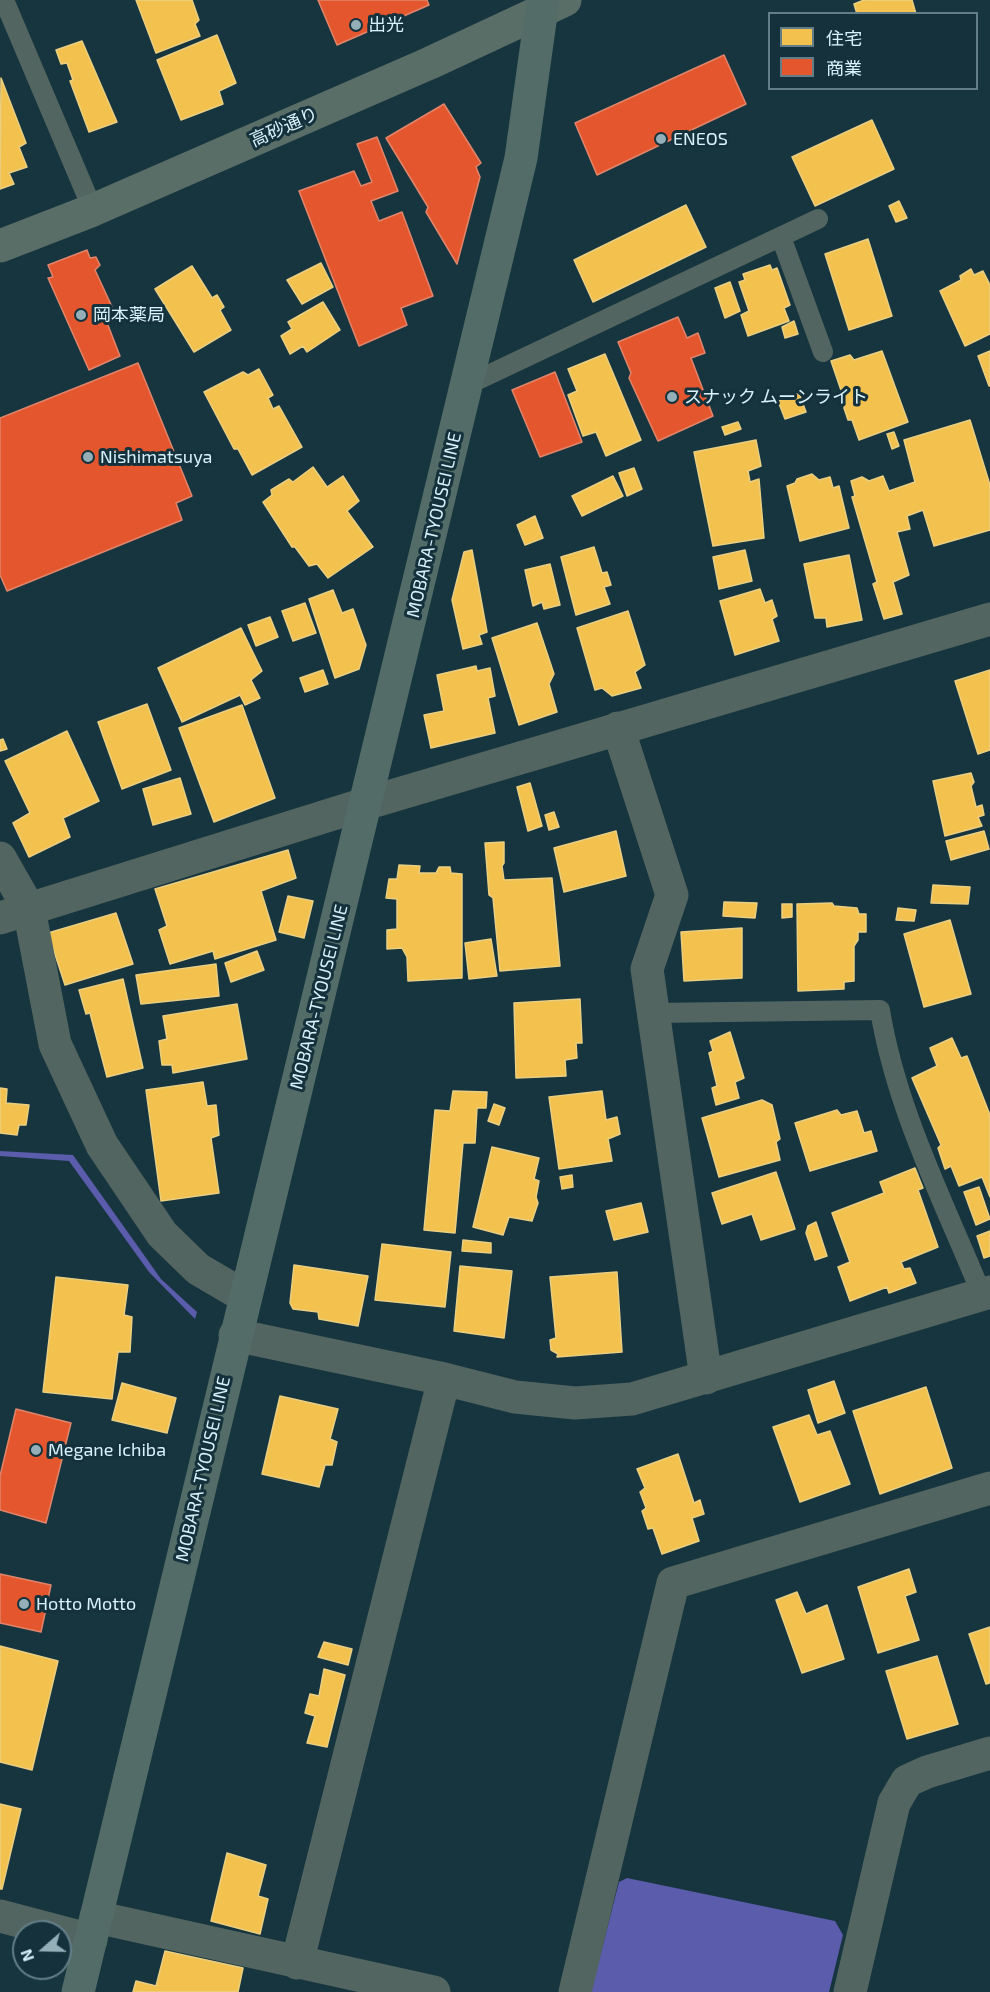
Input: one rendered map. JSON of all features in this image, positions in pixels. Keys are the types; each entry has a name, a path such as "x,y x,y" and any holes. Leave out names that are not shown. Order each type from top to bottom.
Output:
{"main road":[{"name":"MOBARA-TYOUSEI LINE","path":"78,1992 244,1296 368,802 521,158 551,4"}],"street":[{"name":"高砂通り","path":"0,246 93,210 551,4"},
{"path":"14,914 368,802 990,619"},
{"path":"618,728 672,895 647,969 706,1378"},
{"path":"0,858 14,914 55,1044 102,1146 162,1234 198,1269 244,1296"},
{"path":"235,1335 444,1379 515,1397 575,1403 632,1399 986,1293"},
{"path":"297,1963 444,1379"},
{"path":"575,1992 673,1583 990,1488"},
{"path":"850,1992 894,1803 898,1796 907,1781 927,1772 990,1753"},
{"path":"0,1916 93,1928 297,1963 379,1985 434,1992"}],"lane":[{"path":"3,0 93,210"},
{"path":"467,385 818,219"},
{"path":"781,237 823,352"},
{"path":"654,1013 880,1010 886,1047 898,1088 986,1293"}],"shaded area":[{"path":"0,1151 73,1155 161,1279 197,1312 195,1319 149,1272 69,1161 0,1156"},
{"path":"627,1878 835,1921 843,1935 829,1992 591,1992 619,1882"}],"building: 住宅":[{"path":"136,0 192,0 199,20 195,24 200,36 156,53"},
{"path":"864,0 912,0 915,12 856,12 854,4"},
{"path":"217,35 236,83 219,91 223,104 181,120 157,60"},
{"path":"82,41 117,122 89,132 70,81 73,80 67,63 61,64 56,50"},
{"path":"1,78 26,143 19,147 27,167 9,173 14,184 0,189"},
{"path":"872,120 894,169 815,206 792,157"},
{"path":"899,201 907,218 896,222 889,206"},
{"path":"686,205 706,247 593,302 574,260"},
{"path":"868,239 892,316 849,330 825,254"},
{"path":"321,263 333,287 302,304 287,280"},
{"path":"770,265 772,270 777,268 790,305 784,308 789,321 748,336 741,315 749,311 739,282 745,280 743,274"},
{"path":"192,266 212,298 217,295 224,307 220,310 231,330 194,352 155,289"},
{"path":"971,269 974,275 983,271 990,285 990,334 965,346 940,291 961,280 960,276"},
{"path":"730,282 740,311 725,318 715,288"},
{"path":"323,302 340,330 307,352 303,346 290,354 281,336 292,329 288,322"},
{"path":"794,321 798,334 785,338 782,327"},
{"path":"882,351 908,422 859,440 852,420 848,420 844,408 845,402 831,361 850,355 854,360"},
{"path":"990,351 990,386 989,386 978,356"},
{"path":"605,354 641,440 606,456 596,432 583,436 568,395 577,391 568,369"},
{"path":"259,369 273,395 268,398 273,409 279,406 302,447 252,475 238,449 234,449 204,392 243,372 248,375"},
{"path":"799,393 806,412 785,419 778,401"},
{"path":"970,420 990,485 990,530 934,546 923,510 907,516 910,529 897,532 909,575 893,582 902,614 884,619 873,584 877,582 852,497 855,496 851,481 862,477 869,481 883,476 889,491 915,482 904,440"},
{"path":"738,422 741,429 725,435 722,427"},
{"path":"894,432 899,446 892,449 887,434"},
{"path":"756,440 761,466 748,471 750,482 759,479 764,538 713,546 694,452"},
{"path":"313,467 327,487 343,476 359,501 347,511 373,547 328,578 317,564 309,566 295,547 292,547 263,502 272,495 271,490 289,479 293,482"},
{"path":"634,468 642,489 627,496 619,473"},
{"path":"812,474 819,480 830,477 833,488 839,486 849,528 800,541 787,486 795,483 797,479"},
{"path":"613,476 623,496 582,516 572,496"},
{"path":"535,516 543,538 525,545 517,525"},
{"path":"594,547 602,573 607,572 611,585 604,587 610,604 576,615 561,557"},
{"path":"472,550 487,632 479,635 482,644 463,649 452,600 464,552"},
{"path":"745,550 752,581 719,589 713,557"},
{"path":"849,555 862,620 827,627 826,618 815,618 804,564"},
{"path":"550,564 560,605 544,609 542,602 533,606 525,570"},
{"path":"760,589 765,603 772,600 777,616 772,619 779,641 735,655 720,601"},
{"path":"333,590 342,613 353,609 366,645 359,669 335,678 309,599"},
{"path":"305,603 316,633 293,641 282,611"},
{"path":"628,611 645,665 635,672 641,688 612,696 602,688 595,690 577,628"},
{"path":"270,617 278,637 256,646 248,625"},
{"path":"537,623 554,674 549,684 557,712 519,725 492,638"},
{"path":"241,628 262,671 251,680 260,698 245,705 240,695 182,722 158,668"},
{"path":"476,666 477,671 490,668 495,696 488,698 495,733 431,748 424,715 444,711 437,675"},
{"path":"323,670 328,684 305,692 300,678"},
{"path":"990,670 990,750 978,754 955,681"},
{"path":"147,704 171,770 122,789 98,722"},
{"path":"242,705 275,798 214,822 179,728"},
{"path":"67,731 99,801 63,818 70,837 29,857 13,823 30,813 5,761"},
{"path":"3,739 7,749 0,751 0,740"},
{"path":"971,773 974,782 971,786 976,807 982,805 984,815 978,817 982,826 945,836 933,781"},
{"path":"180,778 191,814 153,825 143,789"},
{"path":"530,783 542,826 528,831 517,787"},
{"path":"554,812 559,827 549,830 545,815"},
{"path":"616,831 626,876 564,892 554,848"},
{"path":"984,831 989,849 951,860 946,841"},
{"path":"504,842 502,866 504,880 552,878 560,966 500,971 493,898 489,895 485,843"},
{"path":"288,850 296,878 261,891 276,940 215,959 213,951 170,964 159,930 167,926 155,889"},
{"path":"399,865 420,866 419,873 436,873 439,867 450,867 451,873 462,874 462,978 408,981 407,957 402,948 387,949 387,930 397,929 397,899 386,898 389,879 397,879"},
{"path":"933,885 970,887 968,904 931,903"},
{"path":"288,896 313,901 304,938 279,932"},
{"path":"724,902 757,903 755,918 723,916"},
{"path":"832,903 834,906 857,908 859,914 866,914 866,932 858,932 858,940 854,946 854,981 844,982 844,989 798,991 797,904"},
{"path":"782,904 792,904 792,917 782,918"},
{"path":"898,908 916,910 914,921 896,920"},
{"path":"116,913 133,964 65,985 48,933"},
{"path":"950,920 971,994 924,1007 904,934"},
{"path":"742,928 742,978 684,981 681,932"},
{"path":"491,939 497,976 469,979 465,943"},
{"path":"257,951 264,970 231,982 225,963"},
{"path":"216,964 219,996 141,1004 136,975"},
{"path":"123,979 143,1068 107,1077 90,1013 86,1014 79,990"},
{"path":"580,999 582,1043 576,1043 577,1058 565,1060 566,1076 516,1078 514,1003"},
{"path":"237,1004 247,1059 173,1073 172,1065 162,1065 159,1041 167,1039 163,1016"},
{"path":"730,1032 744,1078 735,1082 739,1098 716,1105 712,1088 717,1086 709,1053 713,1051 710,1041"},
{"path":"952,1038 961,1058 967,1056 990,1115 990,1197 982,1177 959,1186 951,1166 945,1169 938,1148 941,1145 912,1078 937,1066 930,1048"},
{"path":"203,1082 207,1106 216,1105 219,1135 211,1138 219,1193 161,1201 146,1090"},
{"path":"0,1088 7,1089 6,1103 29,1105 26,1125 19,1125 17,1135 0,1133"},
{"path":"453,1091 487,1092 486,1108 477,1108 475,1143 463,1143 455,1233 424,1230 435,1110 450,1111"},
{"path":"602,1091 606,1120 617,1117 620,1134 608,1139 612,1161 559,1169 549,1097"},
{"path":"762,1100 772,1105 780,1139 776,1142 780,1160 719,1177 702,1118"},
{"path":"494,1104 505,1108 499,1125 488,1121"},
{"path":"837,1110 841,1115 857,1111 864,1133 871,1131 877,1151 810,1171 795,1123"},
{"path":"492,1147 539,1158 534,1179 539,1181 536,1197 538,1203 532,1221 509,1217 503,1235 473,1227"},
{"path":"915,1168 923,1188 918,1190 938,1247 901,1262 904,1269 910,1268 916,1283 889,1293 887,1287 850,1301 838,1267 850,1262 832,1213 884,1193 880,1182"},
{"path":"776,1172 795,1229 761,1240 752,1214 722,1224 712,1193"},
{"path":"572,1175 573,1187 562,1189 560,1177"},
{"path":"979,1187 990,1219 976,1225 964,1192"},
{"path":"641,1203 648,1232 614,1240 606,1211"},
{"path":"816,1222 827,1256 815,1260 806,1233 808,1226"},
{"path":"990,1231 990,1256 984,1258 977,1236"},
{"path":"463,1240 491,1243 491,1253 462,1251"},
{"path":"382,1244 451,1252 445,1307 375,1300"},
{"path":"294,1265 368,1276 358,1326 319,1319 318,1312 293,1309 290,1303"},
{"path":"460,1266 512,1271 504,1338 454,1331"},
{"path":"617,1272 622,1352 557,1357 558,1354 551,1350 550,1340 556,1338 550,1277"},
{"path":"56,1277 128,1285 124,1315 132,1317 130,1352 118,1352 112,1399 43,1392"},
{"path":"834,1381 845,1413 818,1423 808,1390"},
{"path":"122,1383 176,1398 167,1433 112,1420"},
{"path":"926,1387 952,1468 880,1494 853,1411"},
{"path":"280,1396 338,1409 330,1439 337,1442 332,1465 325,1465 319,1487 262,1474"},
{"path":"809,1415 817,1435 830,1431 850,1484 800,1502 773,1427"},
{"path":"678,1454 694,1503 700,1500 704,1514 692,1518 699,1541 662,1554 653,1528 648,1529 642,1511 646,1508 640,1492 645,1488 637,1469"},
{"path":"909,1569 916,1592 905,1596 919,1640 878,1653 858,1587"},
{"path":"797,1592 806,1614 827,1605 844,1659 802,1673 776,1600"},
{"path":"990,1627 990,1683 986,1684 969,1634"},
{"path":"324,1642 352,1649 348,1665 318,1657"},
{"path":"0,1646 58,1661 32,1770 0,1762"},
{"path":"937,1656 958,1724 907,1739 886,1671"},
{"path":"324,1669 345,1675 327,1747 307,1743 315,1716 305,1713 310,1694 319,1696"},
{"path":"0,1804 21,1809 2,1889 0,1889"},
{"path":"227,1853 266,1865 258,1896 268,1899 260,1934 211,1921"},
{"path":"165,1951 243,1968 238,1992 133,1992 136,1981 156,1986"}],"building: 商業":[{"name":"出光","path":"318,0 427,0 429,5 337,45"},
{"path":"724,55 746,104 597,175 575,123"},
{"path":"444,104 481,163 476,167 480,177 457,264 426,212 428,207 386,138"},
{"path":"377,137 398,191 371,201 379,221 402,212 433,296 401,308 407,325 359,346 299,191 354,171 361,186 372,182 357,144"},
{"path":"87,250 90,258 96,257 100,265 95,270 114,311 104,315 120,356 89,370 48,278 53,277 48,265"},
{"name":"スナック ムーンライト","path":"678,317 687,338 698,333 705,353 691,358 713,416 658,441 629,378 631,373 618,342"},
{"name":"Nishimatsuya","path":"138,363 192,496 176,503 182,520 7,591 0,575 0,418"},
{"path":"555,372 582,442 540,457 512,390"},
{"name":"Megane Ichiba","path":"16,1409 71,1423 46,1523 0,1510 0,1476"},
{"name":"Hotto Motto","path":"0,1574 51,1585 41,1632 0,1623"}],"place":[{"name":"出光","path":"356,25"},
{"name":"ENEOS","path":"661,139"},
{"name":"岡本薬局","path":"81,315"},
{"name":"スナック ムーンライト","path":"672,397"},
{"name":"Nishimatsuya","path":"88,457"},
{"name":"Megane Ichiba","path":"36,1450"},
{"name":"Hotto Motto","path":"24,1604"}]}
